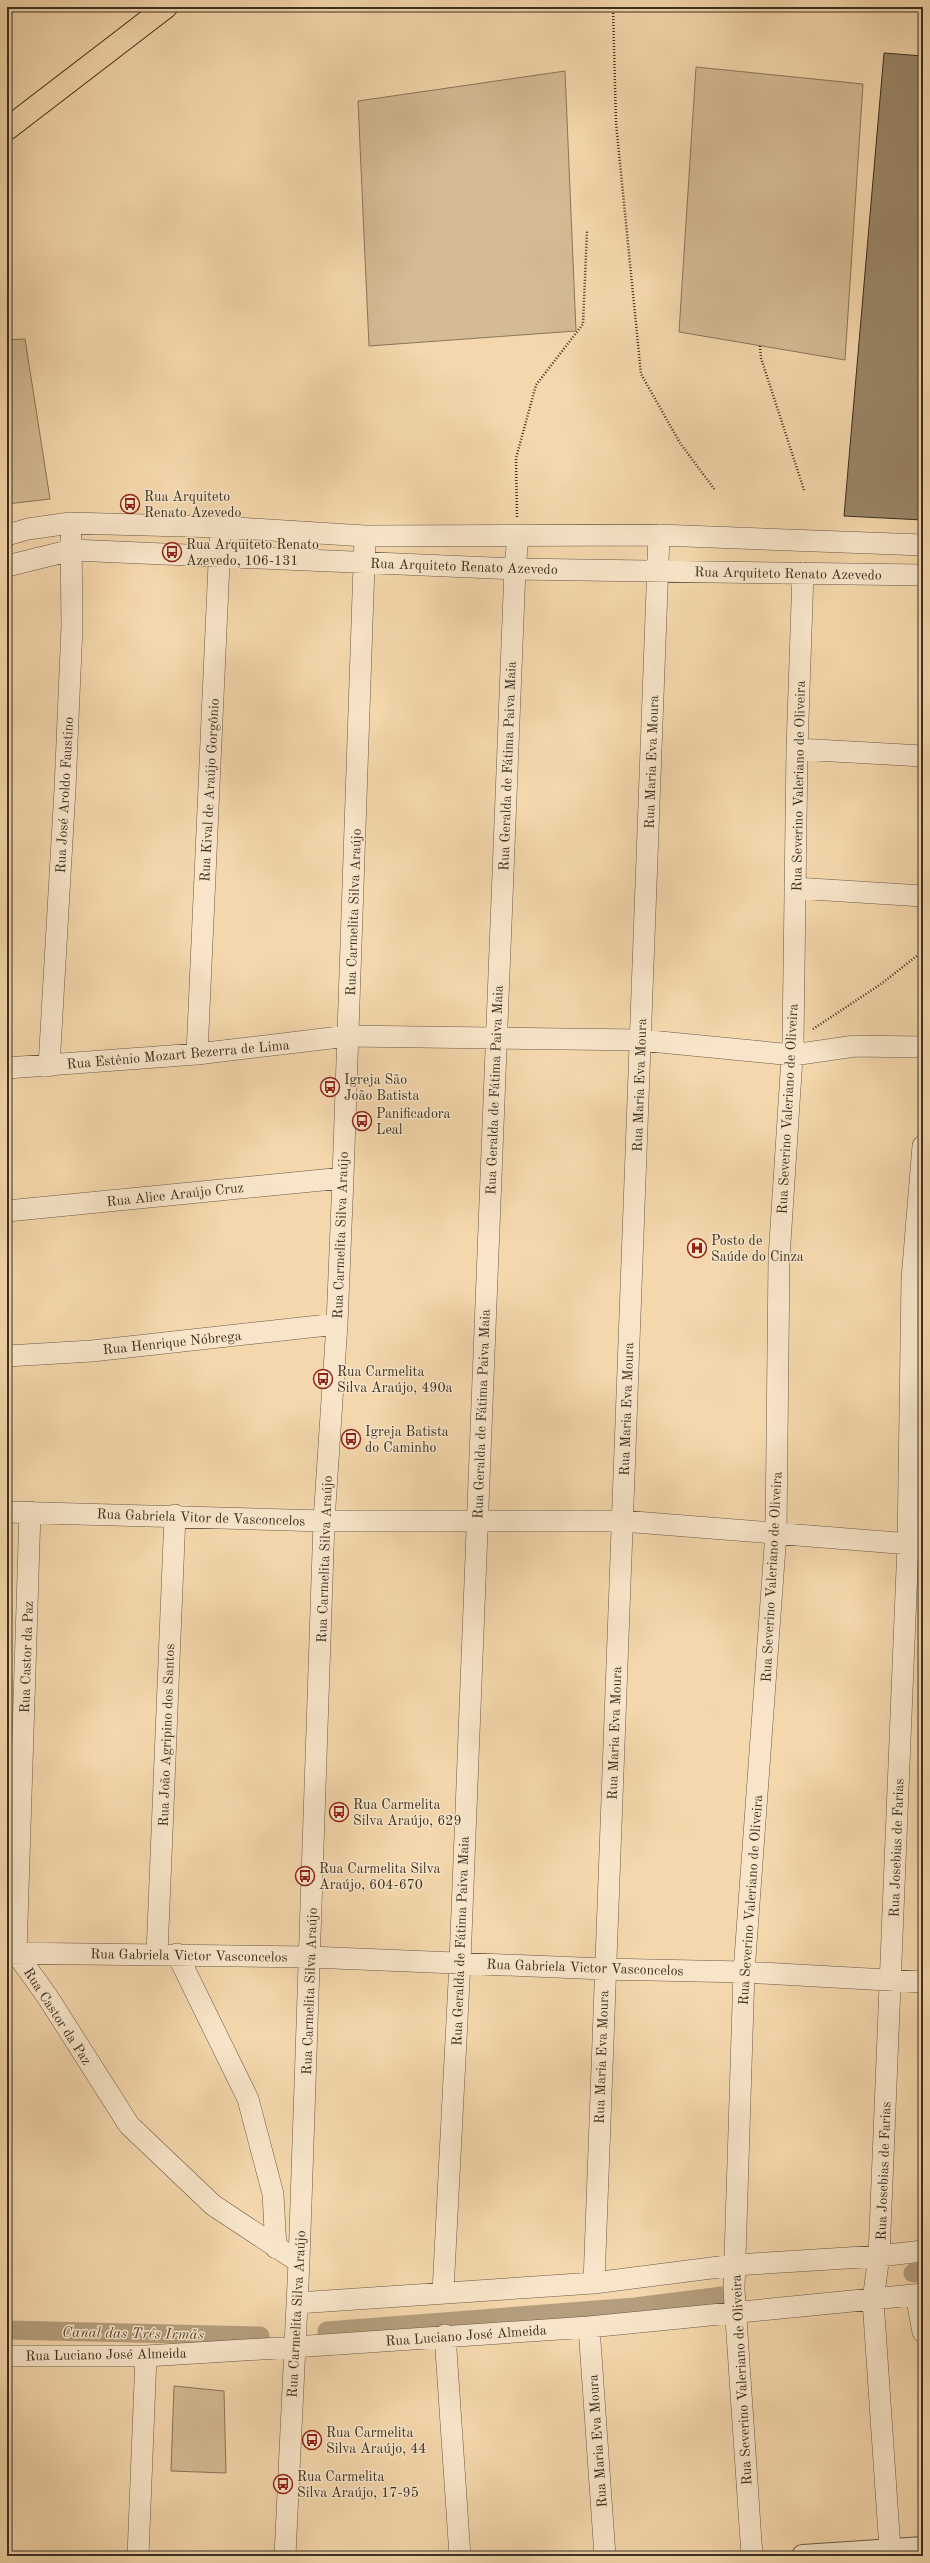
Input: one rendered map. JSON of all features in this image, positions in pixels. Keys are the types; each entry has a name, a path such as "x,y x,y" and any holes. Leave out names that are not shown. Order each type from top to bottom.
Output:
{"highway":[{"path":"7,129 166,7"}],"street":[{"name":"Rua Arquiteto Renato Azevedo","path":"7,535 28,529 70,523 220,527 365,536 659,535 923,545"},
{"name":"Rua José Aroldo Faustino","path":"49,1066 65,789 72,626 72,550 70,523"},
{"name":"Rua Kival de Araújo Gorgônio","path":"197,1054 220,527"},
{"name":"Rua Maria Eva Moura","path":"594,2283 604,1969 659,535"},
{"name":"Rua Carmelita Silva Araújo","path":"285,2556 299,2262 324,1521 337,1324 343,1178 365,536"},
{"name":"Rua Geralda de Fátima Paiva Maia","path":"443,2292 460,1962 476,1521 515,569 518,536"},
{"name":"Rua Arquiteto Renato Azevedo","path":"7,566 72,550 515,569 923,575"},
{"name":"Rua Severino Valeriano de Oliveira","path":"752,2556 735,2312 735,2265 744,1972 776,1533 779,1258 793,1049 797,749 803,573"},
{"path":"797,749 923,756"},
{"path":"795,888 923,896"},
{"name":"Rua Estênio Mozart Bezerra de Lima","path":"7,1068 197,1054 348,1036 640,1040 793,1049 855,1046 923,1048"},
{"name":"Rua Josebias de Farias","path":"890,2549 873,2300 879,2256 890,1980 915,1544 912,1294 923,1146"},
{"name":"Rua Alice Araújo Cruz","path":"7,1211 343,1178"},
{"name":"Rua Henrique Nóbrega","path":"7,1356 92,1351 337,1324"},
{"name":"Rua Gabriela Vitor de Vasconcelos","path":"7,1512 175,1515 324,1521 622,1521 915,1544"},
{"name":"Rua Castor da Paz","path":"30,1512 12,1953 47,1996 129,2125 213,2205 299,2262"},
{"name":"Rua João Agripino dos Santos","path":"167,1954 175,1515"},
{"name":"Rua Gabriela Victor Vasconcelos","path":"12,1953 310,1957 604,1969 744,1972 923,1982"},
{"path":"167,1954 248,2099 273,2194 276,2248"},
{"path":"297,2303 594,2283 735,2265 879,2256 923,2251"},
{"path":"919,2295 923,2332"},
{"name":"Rua Luciano José Almeida","path":"7,2356 146,2356 294,2347 445,2335 589,2327 919,2295"},
{"name":"Rua Maria Eva Moura","path":"589,2327 605,2556"},
{"path":"445,2335 460,2556"},
{"path":"138,2556 146,2356"},
{"path":"803,2556 923,2548"}],"path":[{"path":"613,7 616,123 641,374 680,443 715,490"},
{"path":"518,536 516,458 536,386 583,324 587,231"},
{"path":"760,346 761,358 804,490"},
{"path":"793,1049 923,951"}],"shaded area":[{"path":"696,67 863,84 845,360 679,332"},
{"path":"565,71 576,331 369,346 358,101"},
{"path":"25,339 50,499 7,504 7,340"},
{"path":"174,2386 224,2391 226,2473 171,2471"}],"building":[{"path":"884,53 923,56 923,520 844,516"}],"waterway":[{"path":"913,2273 923,2272"},
{"path":"327,2331 635,2307 730,2295"},
{"name":"Canal das Três Irmãs","path":"7,2330 260,2336"}],"place":[{"name":"Rua Arquiteto Renato Azevedo","path":"130,504"},
{"name":"Rua Arquiteto Renato Azevedo, 106-131","path":"172,552"},
{"name":"Igreja São João Batista","path":"330,1087"},
{"name":"Panificadora Leal","path":"362,1121"},
{"name":"Posto de Saúde do Cinza","path":"697,1248"},
{"name":"Rua Carmelita Silva Araújo, 490a","path":"323,1379"},
{"name":"Igreja Batista do Caminho","path":"351,1439"},
{"name":"Rua Carmelita Silva Araújo, 629","path":"339,1812"},
{"name":"Rua Carmelita Silva Araújo, 604-670","path":"305,1876"},
{"name":"Rua Carmelita Silva Araújo, 44","path":"312,2440"},
{"name":"Rua Carmelita Silva Araújo, 17-95","path":"283,2484"}]}
